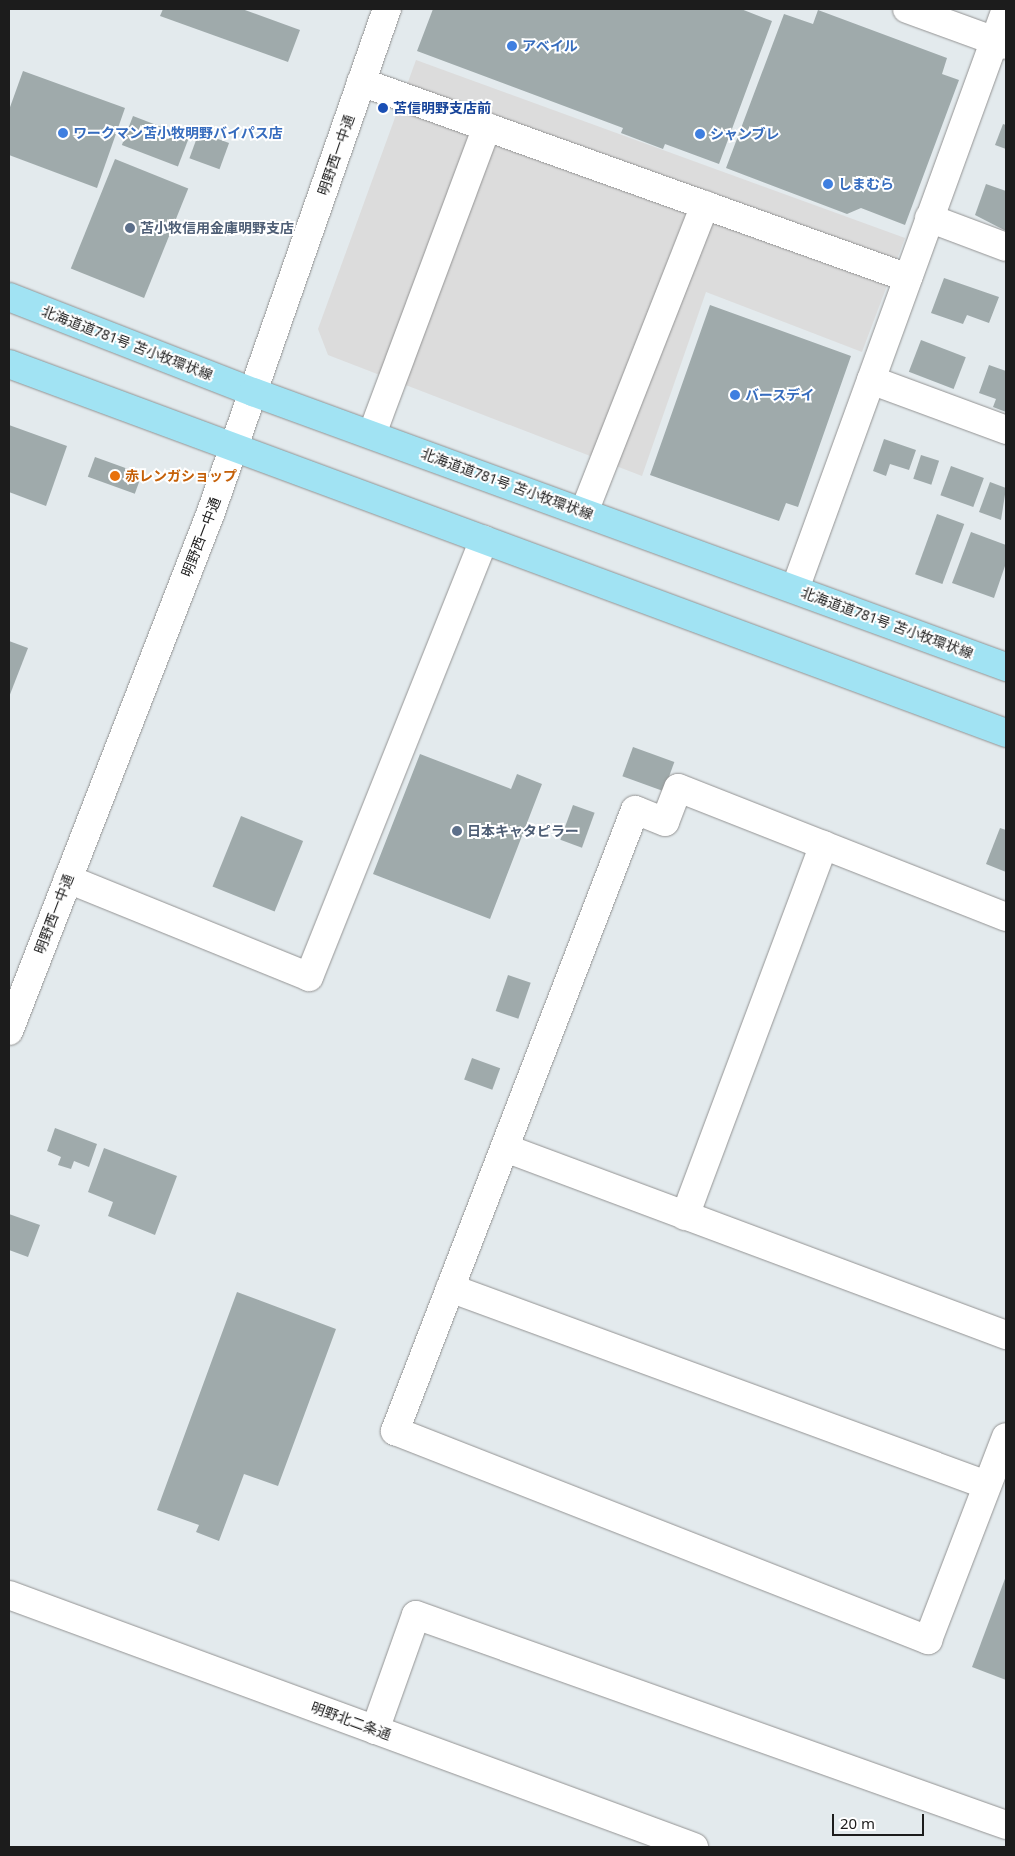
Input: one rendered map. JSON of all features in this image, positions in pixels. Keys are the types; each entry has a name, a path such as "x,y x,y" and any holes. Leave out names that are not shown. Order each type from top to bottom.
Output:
{"main road":[{"name":"北海道道781号 苫小牧環状線","path":"9,297 253,392 1006,667"},
{"path":"9,364 1006,733"}],"street":[{"name":"明野西一中通","path":"9,1031 234,448 387,9"},
{"path":"907,9 1000,43"},
{"path":"795,589 929,218 1000,43 1006,9"},
{"path":"362,82 908,278"},
{"path":"372,434 488,127"},
{"path":"584,512 705,205"},
{"path":"929,218 1006,247"},
{"path":"871,380 1006,430"},
{"path":"68,879 309,977 484,540"},
{"path":"1006,917 678,788 665,822 636,810 394,1431 928,1640 1006,1437"},
{"path":"686,1216 824,845"},
{"path":"504,1148 1006,1335"},
{"path":"450,1288 987,1485"},
{"name":"明野北二条通","path":"9,1595 694,1847"},
{"path":"375,1730 416,1615 1006,1825"}],"shaded area":[{"path":"416,60 905,238 862,352 706,292 642,476 328,355 318,329"}],"building":[{"path":"163,9 242,9 300,30 288,62 160,16"},
{"path":"433,9 741,9 772,21 719,164 665,144 663,149 621,133 623,128 417,51"},
{"path":"818,10 947,58 942,74 959,80 905,225 861,208 847,214 726,168 784,14 813,24"},
{"name":"ワークマン苫小牧明野バイパス店","path":"23,71 125,108 97,188 9,155 9,110"},
{"path":"133,116 189,138 178,166 122,145"},
{"path":"1003,124 1006,125 1006,149 995,145"},
{"path":"199,132 229,143 219,169 189,158"},
{"name":"苫小牧信用金庫明野支店","path":"115,159 188,189 144,298 71,268"},
{"path":"986,184 1006,191 1006,231 975,215"},
{"path":"944,278 999,297 989,323 967,315 963,324 931,313"},
{"path":"710,305 851,356 798,507 786,503 779,521 650,475"},
{"path":"921,340 966,357 954,389 909,372"},
{"path":"989,365 1006,371 1006,412 993,407 996,399 979,393"},
{"path":"9,425 67,446 46,506 9,492"},
{"path":"884,439 916,450 909,470 890,464 886,476 873,471"},
{"path":"921,455 939,461 931,485 913,479"},
{"name":"赤レンガショップ","path":"95,457 142,474 135,494 88,477"},
{"path":"951,466 984,478 973,507 940,495"},
{"path":"990,482 1006,488 1001,520 979,512"},
{"path":"937,514 964,524 942,584 915,574"},
{"path":"971,532 1006,545 1006,563 994,598 952,583"},
{"path":"9,641 28,648 9,697"},
{"path":"633,747 674,762 664,791 622,776"},
{"name":"日本キャタピラー","path":"420,754 511,789 517,774 542,784 490,919 373,874"},
{"path":"573,805 595,813 582,848 560,840"},
{"path":"241,816 303,841 275,912 213,886"},
{"path":"1000,828 1006,830 1006,872 986,864"},
{"path":"508,975 531,983 518,1019 496,1011"},
{"path":"472,1058 500,1068 492,1090 464,1080"},
{"path":"55,1128 97,1144 89,1167 74,1161 71,1169 58,1165 61,1157 47,1151"},
{"path":"104,1148 177,1176 155,1235 108,1216 113,1202 88,1192"},
{"path":"9,1214 40,1225 28,1257 9,1250"},
{"path":"237,1292 336,1329 278,1486 244,1474 219,1541 196,1532 199,1525 157,1510"},
{"path":"1006,1576 1006,1680 972,1667"}],"place":[{"name":"アベイル","path":"512,46"},
{"name":"苫信明野支店前","path":"383,108"},
{"name":"ワークマン苫小牧明野バイパス店","path":"63,133"},
{"name":"シャンブレ","path":"700,134"},
{"name":"しまむら","path":"828,184"},
{"name":"苫小牧信用金庫明野支店","path":"130,228"},
{"name":"バースデイ","path":"735,395"},
{"name":"赤レンガショップ","path":"115,476"},
{"name":"日本キャタピラー","path":"457,831"}]}
